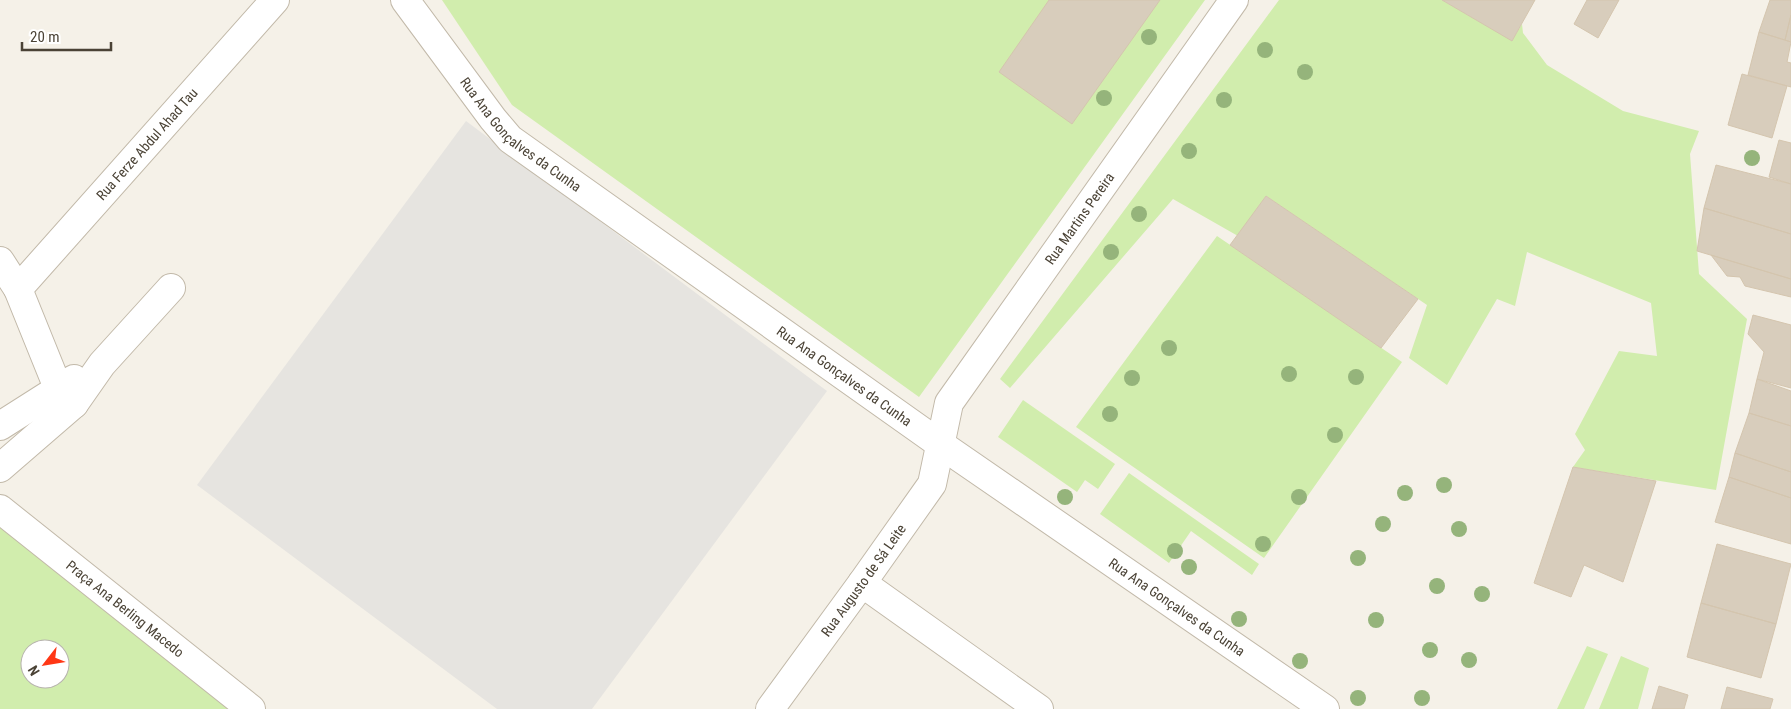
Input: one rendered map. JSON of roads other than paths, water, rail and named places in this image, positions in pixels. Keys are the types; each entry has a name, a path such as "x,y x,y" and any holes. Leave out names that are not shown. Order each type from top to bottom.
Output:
{"street":[{"name":"Rua Ferze Abdul Ahad Tau","path":"18,289 275,0"},
{"name":"Rua Ana Gonçalves da Cunha","path":"406,0 493,119 510,139 940,444 1324,709"},
{"name":"Rua Martins Pereira","path":"940,444 949,403 1234,0"},
{"path":"0,262 18,289 66,396"},
{"path":"0,468 66,396 102,364 171,288"},
{"path":"0,426 66,396"},
{"name":"Rua Augusto de Sá Leite","path":"770,709 932,484 940,444"},
{"name":"Praça Ana Berling Macedo","path":"0,509 250,709"},
{"path":"862,583 1038,709"}]}
